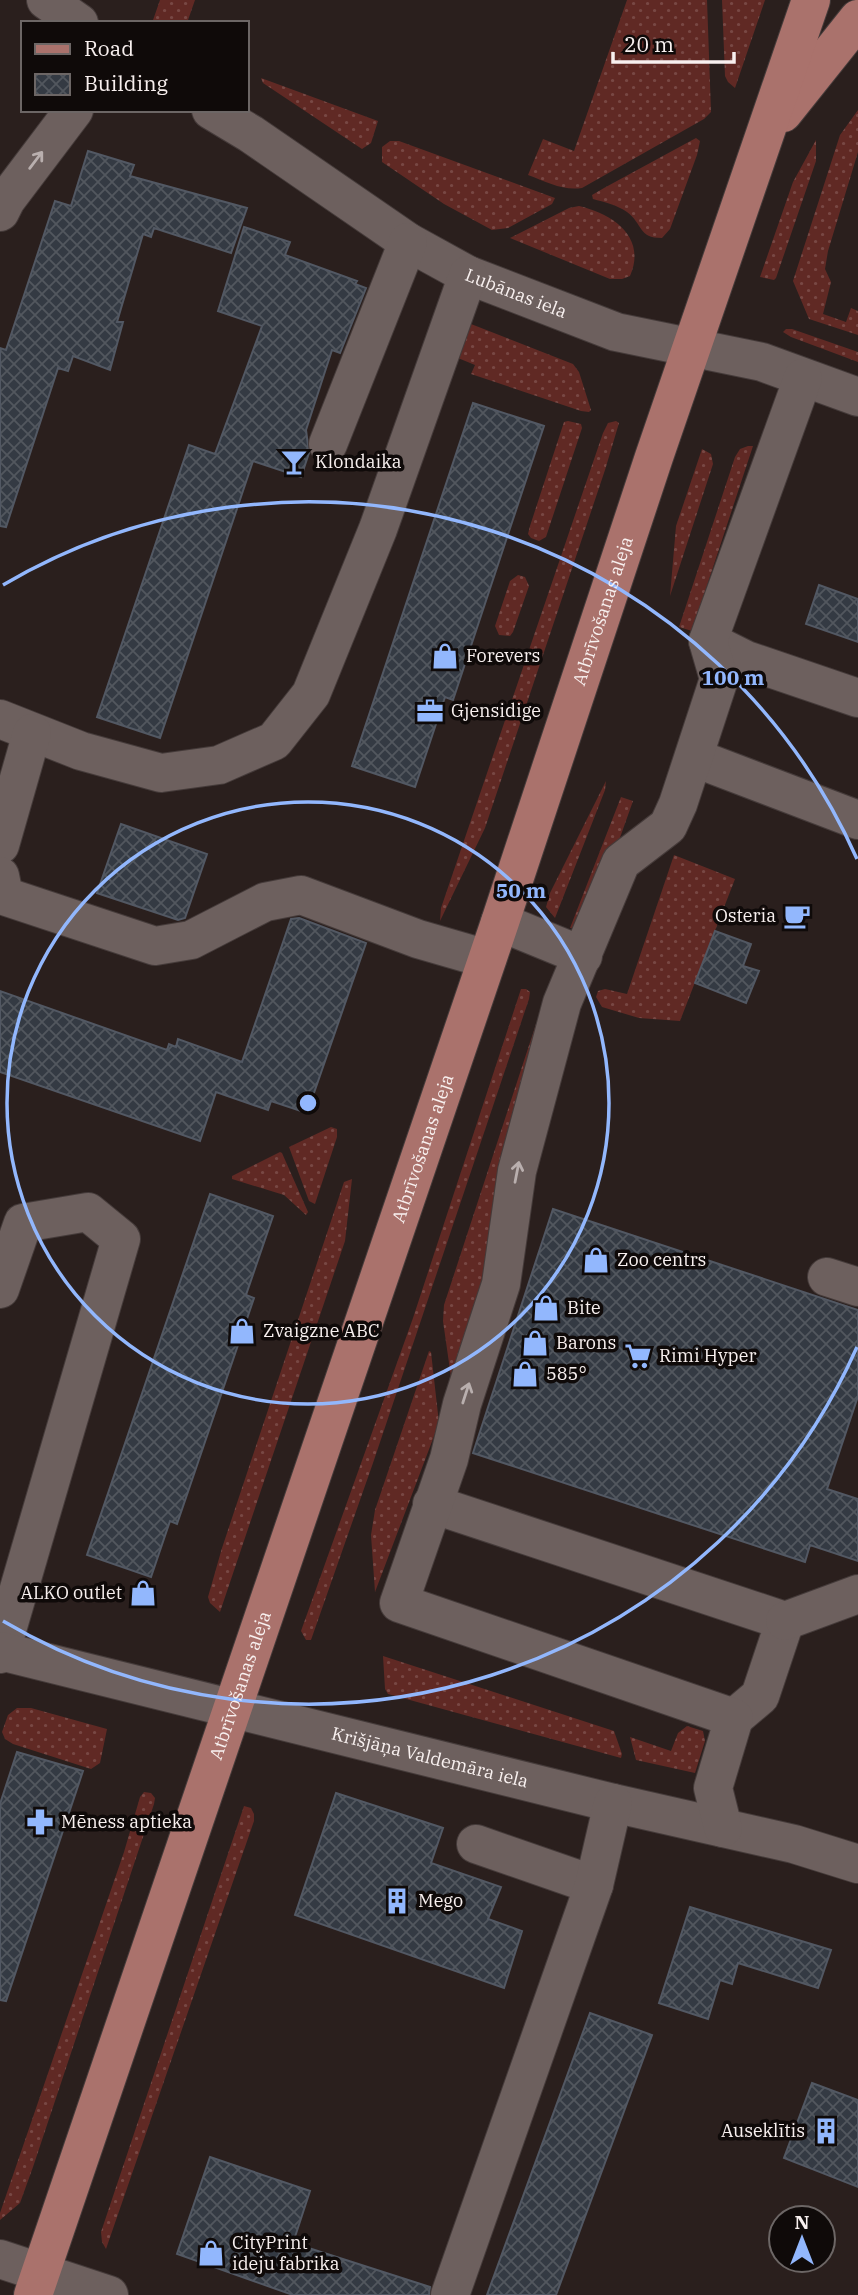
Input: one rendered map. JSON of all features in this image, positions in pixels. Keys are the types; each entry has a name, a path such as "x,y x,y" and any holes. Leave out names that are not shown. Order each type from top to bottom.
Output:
{"main road":[{"name":"Atbrīvošanas aleja","path":"37,2284 811,0"},
{"path":"766,134 845,46 858,19"}],"street":[{"path":"46,0 76,21"},
{"path":"0,212 6,200 72,112"},
{"name":"Lubānas iela","path":"214,112 251,134 408,242 468,275 616,332 762,362 858,397"},
{"path":"328,444 408,242"},
{"path":"0,845 16,726 81,751 161,773 219,765 274,741 311,694 378,529 468,275"},
{"path":"734,1718 399,1603 449,1459 462,1404 501,1284 517,1171 562,1003 621,862 667,826 695,758 719,679 708,641 803,378"},
{"path":"708,641 746,660 858,698"},
{"path":"695,758 858,820"},
{"path":"0,876 4,896 155,946 191,940 265,902 301,895 418,939 487,959"},
{"path":"500,922 583,956"},
{"path":"0,1289 23,1223 88,1212 121,1239 0,1652"},
{"path":"432,1504 785,1621 858,1594"},
{"path":"723,1828 713,1788 734,1718 760,1696 785,1621"},
{"name":"Krišjāņa Valdemāra iela","path":"0,1652 613,1803 794,1844 858,1864"},
{"path":"450,2295 594,1885 613,1803"},
{"path":"476,1844 594,1885"},
{"path":"0,2259 37,2284 108,2295"}],"shaded area":[{"path":"160,0 195,0 188,21 153,21"},
{"path":"627,0 707,0 711,112 704,119 582,188 562,187 528,175 543,139 574,151"},
{"path":"722,0 765,0 735,88 725,76"},
{"path":"261,78 378,121 371,143 362,149 263,83"},
{"path":"858,110 858,152 828,251 825,269 831,282 823,314 846,322 851,308 858,311 858,335 809,319 793,281 840,135"},
{"path":"696,138 700,141 697,155 670,229 662,238 649,236 623,210 593,199 592,195"},
{"path":"816,140 816,161 776,278 774,280 760,277 793,182"},
{"path":"390,141 399,141 555,198 552,204 508,228 492,230 444,204 382,162 382,147"},
{"path":"579,206 604,215 624,229 634,250 630,276 610,279 510,238 569,208"},
{"path":"471,324 573,364 579,372 591,410 581,411 471,374 475,365 453,356"},
{"path":"786,329 858,352 858,362 791,337 783,332"},
{"path":"564,422 581,424 582,428 546,537 539,541 528,534"},
{"path":"608,423 619,423 605,470 485,828 440,921 441,908 603,433"},
{"path":"753,446 692,631 679,627 735,457 740,449"},
{"path":"702,449 711,454 713,464 670,596 676,526"},
{"path":"518,575 525,577 529,586 513,632 510,636 499,635 495,626 510,581"},
{"path":"606,781 605,790 555,918 546,907 550,893"},
{"path":"621,797 633,801 595,908 577,928 570,928"},
{"path":"674,855 735,879 680,1021 639,1018 602,1007 596,997 598,991 605,989 627,994"},
{"path":"521,989 530,992 529,999 373,1463 311,1640 306,1640 301,1631 413,1318"},
{"path":"542,1021 488,1273 451,1377 443,1321 444,1305 536,1024"},
{"path":"331,1127 337,1129 337,1137 315,1204 309,1201 289,1147"},
{"path":"280,1152 308,1212 306,1215 284,1195 232,1179 232,1176"},
{"path":"352,1179 345,1241 220,1612 210,1603 208,1597 222,1548 344,1182"},
{"path":"429,1351 439,1423 375,1592 371,1535 375,1510"},
{"path":"383,1656 614,1731 621,1758 388,1694 385,1689"},
{"path":"17,1708 31,1708 107,1729 100,1763 91,1769 5,1739 2,1732 8,1715"},
{"path":"687,1726 703,1731 705,1741 695,1773 636,1760 630,1737 671,1751 678,1733"},
{"path":"144,1792 151,1793 155,1798 154,1804 33,2167 20,2203 0,2220 0,2213 124,1852 140,1797"},
{"path":"244,1806 251,1808 254,1821 106,2249 101,2232"}],"building":[{"path":"88,151 134,165 130,176 247,208 231,253 154,228 151,237 143,234 117,322 123,322 110,370 73,356 68,371 58,368 6,527 0,526 0,348 6,350 55,201 71,206"},
{"path":"244,227 290,242 285,255 357,281 355,284 366,288 340,353 332,350 306,430 309,453 301,477 253,461 160,738 97,717 189,445 215,454 262,326 218,311"},
{"path":"473,403 544,426 453,700 445,697 415,787 352,766"},
{"path":"819,585 858,599 858,642 806,624"},
{"path":"121,824 207,854 185,918 178,920 97,893"},
{"path":"299,918 366,943 307,1113 271,1101 268,1110 216,1092 200,1141 0,1072 0,991 167,1050 169,1044 176,1047 178,1039 242,1062 291,919"},
{"path":"715,931 751,944 743,966 759,971 746,1003 695,983"},
{"path":"210,1194 273,1216 246,1295 254,1298 177,1524 170,1521 151,1577 87,1555"},
{"path":"553,1209 858,1310 858,1396 827,1489 858,1499 858,1561 810,1545 805,1562 473,1453"},
{"path":"17,1752 83,1771 6,2001 0,2000 0,1804"},
{"name":"Mego","path":"336,1793 443,1828 431,1863 501,1887 488,1919 522,1931 504,1988 295,1915"},
{"path":"690,1907 831,1950 818,1988 738,1963 732,1984 720,1980 708,2019 659,2003"},
{"path":"590,2013 652,2035 556,2295 487,2295"},
{"name":"Auseklītis","path":"812,2083 858,2100 858,2187 784,2158"},
{"path":"210,2157 310,2191 293,2243 430,2287 429,2295 293,2295 177,2254"}],"place":[{"name":"Klondaika","path":"294,462"},
{"name":"Forevers","path":"445,656"},
{"name":"Gjensidige","path":"430,711"},
{"name":"Osteria","path":"797,916"},
{"name":"Zoo centrs","path":"596,1260"},
{"name":"Bite","path":"546,1308"},
{"name":"Zvaigzne ABC","path":"242,1331"},
{"name":"Barons","path":"535,1343"},
{"name":"Rimi Hyper","path":"638,1356"},
{"name":"585°","path":"525,1374"},
{"name":"ALKO outlet","path":"143,1593"},
{"name":"Mēness aptieka","path":"40,1822"},
{"name":"Mego","path":"397,1901"},
{"name":"Auseklītis","path":"826,2131"},
{"name":"CityPrint ideju fabrika","path":"211,2253"}]}
